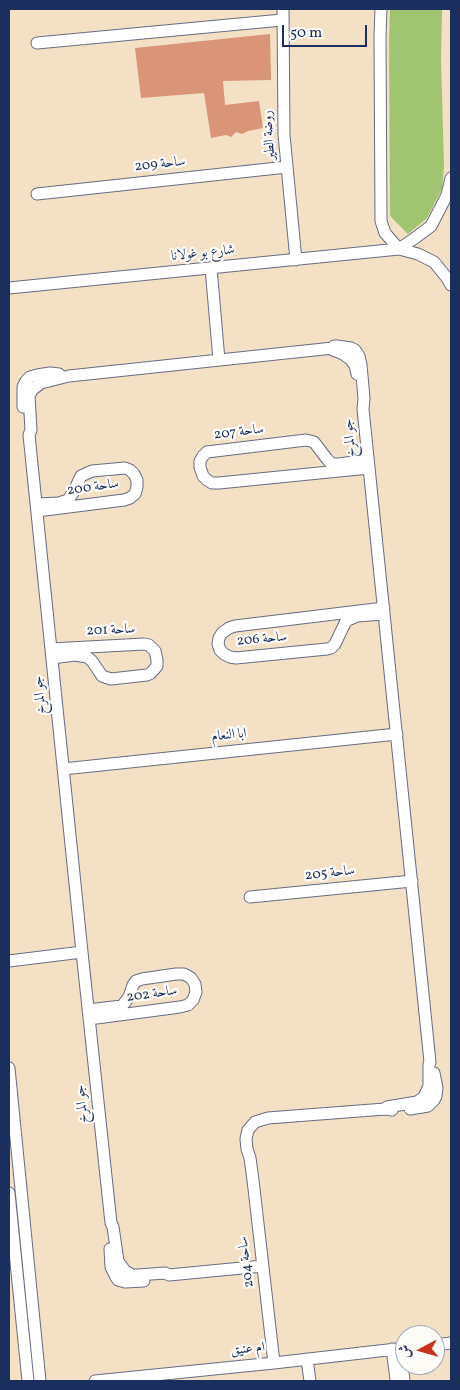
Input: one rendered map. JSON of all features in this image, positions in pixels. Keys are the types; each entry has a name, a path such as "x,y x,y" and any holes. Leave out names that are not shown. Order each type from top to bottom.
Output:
{"street":[{"path":"381,9 381,221 385,232 399,249"},
{"path":"37,43 283,14"},
{"name":"روضة الطير","path":"283,14 282,99 296,260"},
{"name":"ساحة 209","path":"36,194 287,167"},
{"name":"شارع بو غولانا","path":"399,249 431,226 447,195 451,178"},
{"name":"شارع بو غولانا","path":"9,288 399,249 418,254 434,262 448,278 451,285"},
{"path":"211,268 219,360"},
{"name":"جو المرخ","path":"263,1266 168,1275 164,1273 132,1275 125,1271 118,1261 111,1223 36,508 29,401 32,390 41,383 69,376 333,348 333,350 347,356 355,365 360,404 363,409 412,881"},
{"name":"ساحة 207","path":"306,440 314,442 329,462 335,464 369,464 313,474 212,482 203,476 200,461 207,452 306,440"},
{"path":"313,474 320,465 323,454"},
{"name":"ساحة 200","path":"125,468 130,470 137,480 135,494 130,498 90,504 36,508 64,502 71,497 81,476 92,471 125,468"},
{"path":"76,488 81,498 90,504"},
{"name":"ساحة 206","path":"384,611 352,618 345,623 338,640 331,648 236,658 224,654 218,644 222,633 229,628 325,615 384,611"},
{"path":"325,615 335,622 340,633"},
{"name":"ساحة 201","path":"138,644 149,646 155,651 158,660 157,666 147,675 111,679 102,676 87,657 52,653 138,644"},
{"path":"95,665 98,654 106,646"},
{"name":"ابا النعام","path":"63,768 397,734"},
{"name":"ساحة 205","path":"250,897 412,881"},
{"name":"ساحة 204","path":"274,1363 250,1158 247,1149 246,1139 248,1130 255,1122 262,1119 385,1109 387,1107 417,1102 424,1097 429,1086 430,1062 412,881"},
{"path":"9,961 82,952"},
{"name":"ساحة 202","path":"184,974 191,978 195,984 196,992 193,1000 188,1005 180,1008 143,1012 89,1014 122,1006 129,997 133,985 136,981 142,979 184,974"},
{"path":"129,997 143,1012"},
{"path":"9,1068 40,1381"},
{"path":"9,1193 28,1381"},
{"path":"10,1208 22,1207"},
{"name":"ام عنيق","path":"95,1381 395,1348"},
{"path":"307,1359 310,1381"}],"green space":[{"path":"390,9 442,9 441,59 444,167 442,189 427,218 408,234 390,216"}],"building":[{"path":"270,34 271,80 223,81 225,105 259,101 263,128 242,134 236,132 231,137 226,135 211,138 204,93 141,98 135,48"}]}
